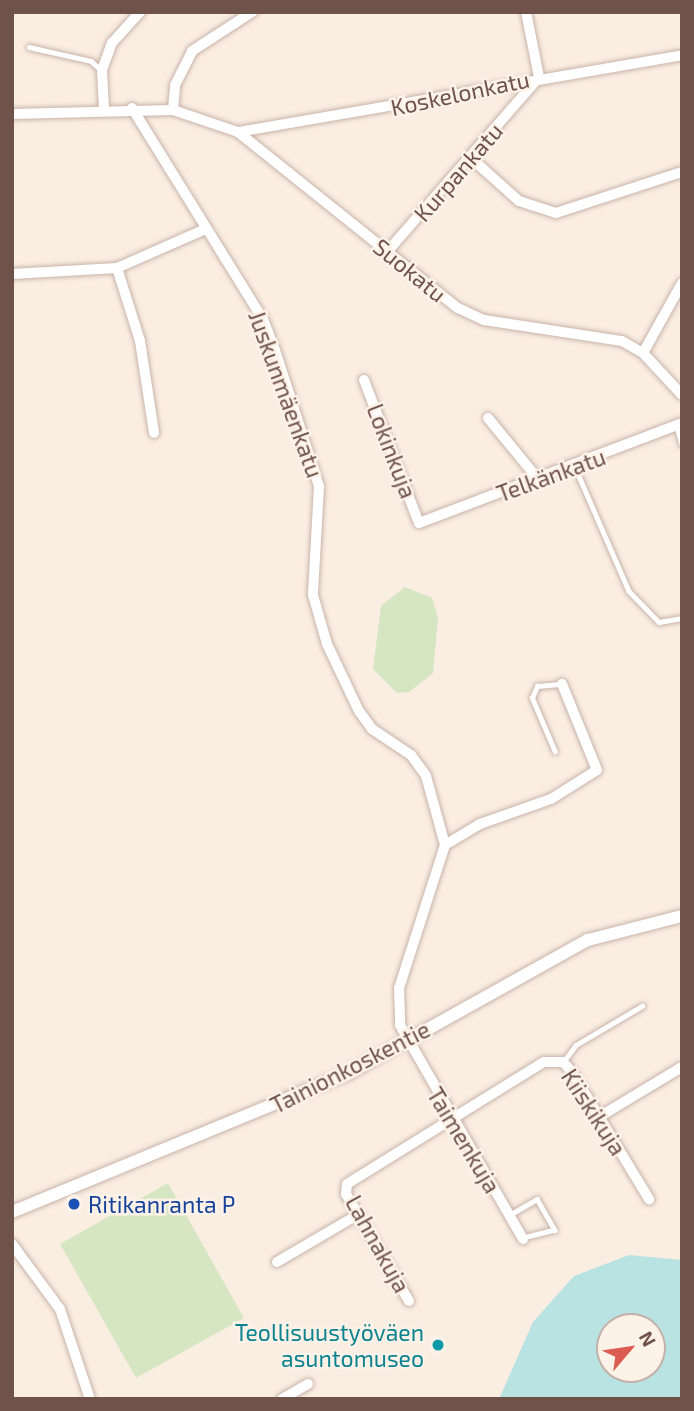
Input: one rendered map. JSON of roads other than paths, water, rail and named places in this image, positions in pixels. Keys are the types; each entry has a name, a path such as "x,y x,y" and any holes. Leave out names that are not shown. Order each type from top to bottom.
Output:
{"street":[{"path":"104,109 102,70 112,43 140,12"},
{"path":"173,110 175,85 192,51 252,12"},
{"path":"526,12 539,76"},
{"name":"Koskelonkatu","path":"238,132 406,106 539,76 682,55"},
{"name":"Kurpankatu","path":"387,252 472,159 539,76"},
{"name":"Suokatu","path":"12,114 132,108 173,110 238,132 387,252 426,287 484,320 595,334 643,353 682,395"},
{"name":"Juskunmäenkatu","path":"132,108 203,230 263,319 319,486 317,621 359,711 372,729 411,754 426,776 445,845"},
{"path":"472,159 519,201 556,213 682,172"},
{"path":"12,274 117,268 203,230"},
{"path":"117,268 140,341 154,433"},
{"path":"643,353 682,283"},
{"name":"Lokinkuja","path":"364,380 419,523"},
{"path":"488,418 539,480"},
{"name":"Telkänkatu","path":"419,523 575,467 679,425"},
{"path":"405,1042 399,989 445,845 480,824 551,799 597,769 562,684"},
{"name":"Tainionkoskentie","path":"12,1212 273,1107 405,1042 588,940 682,916"},
{"name":"Taimenkuja","path":"405,1042 523,1238"},
{"name":"Kiiskikuja","path":"451,1118 544,1062 563,1062 649,1199"},
{"path":"600,1117 682,1067"},
{"name":"Lahnakuja","path":"410,1301 346,1194 354,1177 451,1118"},
{"path":"277,1262 357,1215"},
{"path":"12,1244 60,1309 90,1399"},
{"path":"282,1399 308,1384"}],"lane":[{"path":"29,47 91,61 102,70"},
{"path":"679,425 682,444"},
{"path":"575,467 629,591 659,622 682,618"},
{"path":"555,752 532,698 544,683 562,684"},
{"path":"563,1062 576,1045 642,1006"},
{"path":"509,1214 537,1199 555,1230 523,1238"}],"water":[{"path":"629,1255 682,1260 682,1399 499,1399 533,1322 574,1276"}],"place":[{"name":"Ritikanranta P","path":"74,1204"},
{"name":"Teollisuustyöväen asuntomuseo","path":"438,1345"}]}
